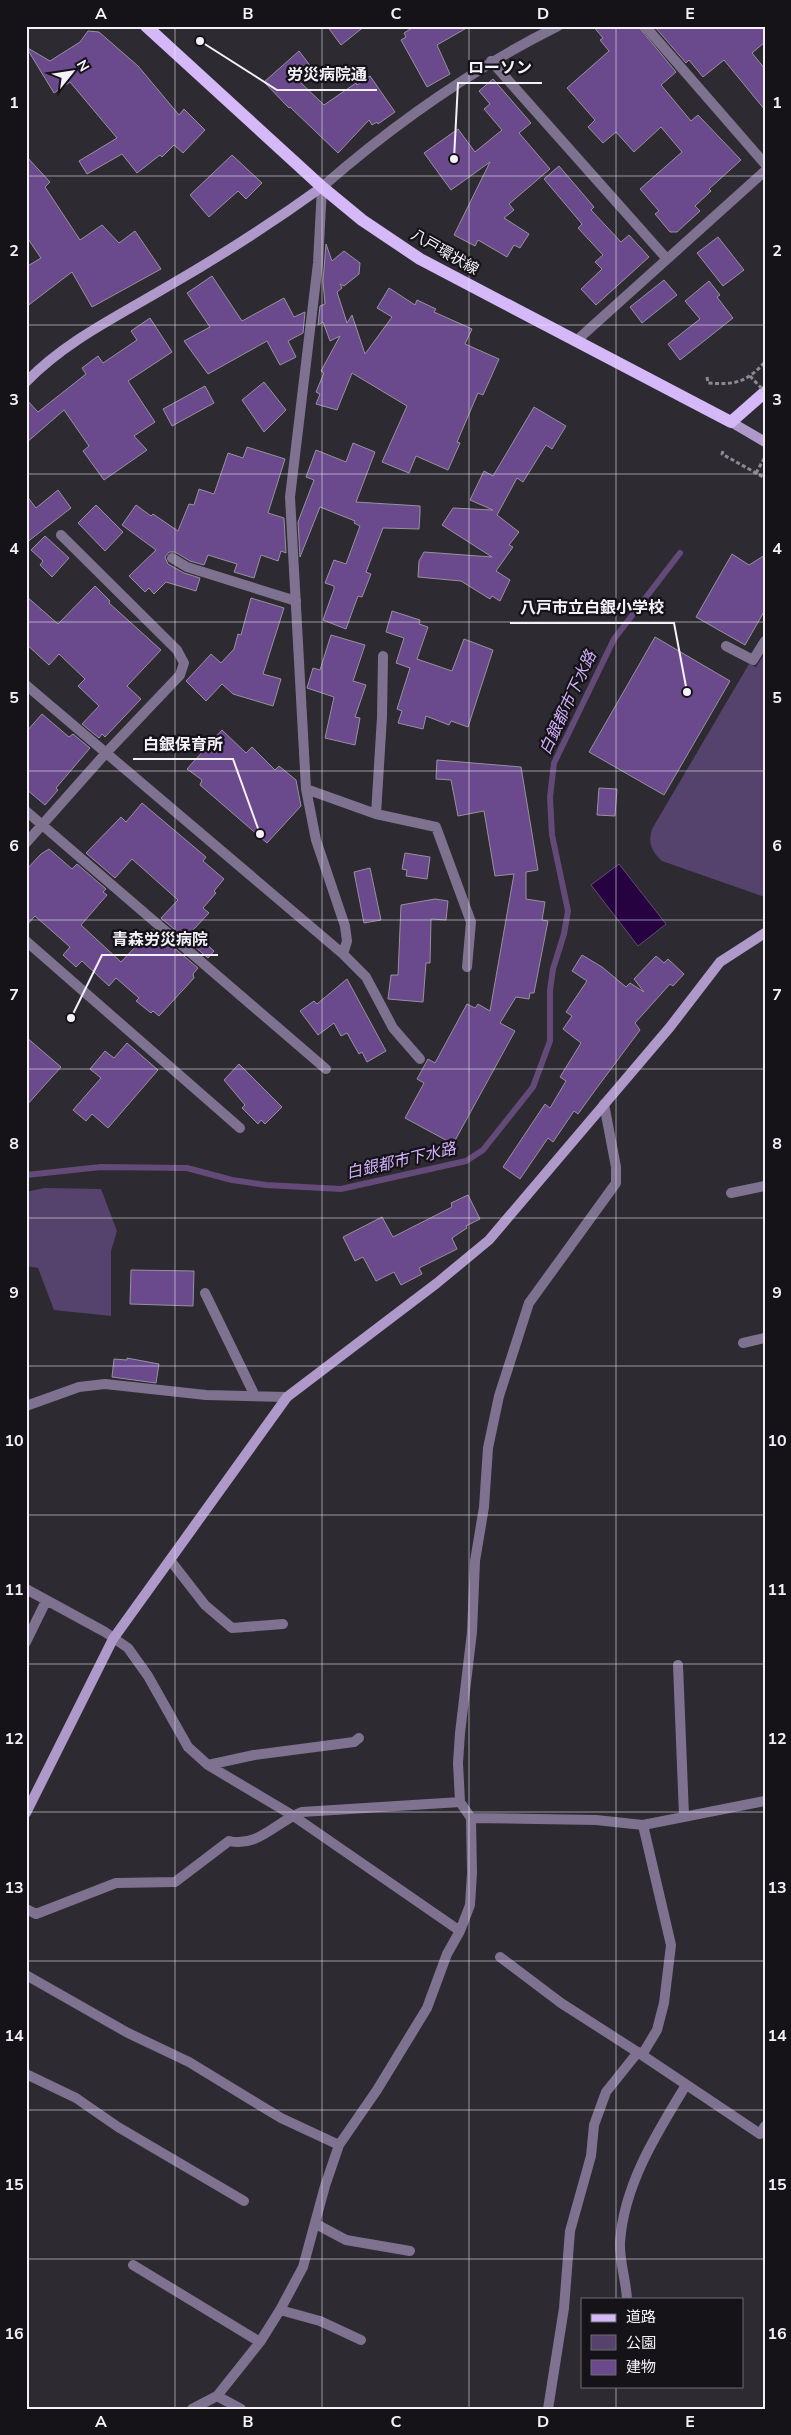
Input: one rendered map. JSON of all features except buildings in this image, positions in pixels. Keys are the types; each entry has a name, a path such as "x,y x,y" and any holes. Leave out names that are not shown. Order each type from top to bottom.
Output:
{"main road":[{"name":"八戸環状線","path":"146,26 322,187 362,220 420,259 731,422"},
{"path":"731,422 765,392"}],"street":[{"path":"26,382 80,336 174,283 279,218 322,187 396,126 492,61 558,26"},
{"path":"646,26 765,164"},
{"path":"492,61 667,259"},
{"path":"576,341 765,171"},
{"path":"322,187 318,263 290,497 306,789 316,840 344,926 347,941 342,954"},
{"path":"731,422 765,442"},
{"path":"26,843 105,754 180,675 184,663 176,650 61,535"},
{"path":"172,558 187,567 296,601"},
{"path":"726,646 753,660 765,641"},
{"path":"376,814 382,717 383,656"},
{"path":"26,685 342,954 366,977 393,1028 420,1058"},
{"path":"306,789 376,814 436,827 471,922 467,967"},
{"path":"26,811 326,1069"},
{"path":"26,1813 113,1639 286,1397 437,1283 489,1240 670,1028 720,962 765,934"},
{"path":"26,941 240,1128"},
{"path":"192,2409 217,2396 260,2342 280,2310 303,2267 339,2145 378,2090 427,2008 447,1954 460,1931 470,1905 472,1873 471,1818 460,1802 458,1764 472,1632 475,1561 484,1507 488,1448 499,1396 529,1304 616,1183 616,1167 604,1104"},
{"path":"731,1193 765,1186"},
{"path":"204,1293 255,1396"},
{"path":"743,1343 765,1338"},
{"path":"26,1406 79,1387 105,1384 206,1394 286,1397"},
{"path":"170,1560 205,1605 232,1628 283,1624"},
{"path":"26,1589 105,1632 128,1648 148,1676 188,1747 208,1765 292,1815 460,1931"},
{"path":"26,1642 46,1601"},
{"path":"678,1665 684,1816"},
{"path":"208,1765 254,1755 354,1742 360,1738"},
{"path":"471,1818 596,1820 642,1825 765,1801"},
{"path":"26,1909 36,1914 116,1884 175,1882 229,1841 238,1843 268,1834 292,1815 302,1812 460,1802"},
{"path":"548,2409 564,2308 570,2231 592,2156 594,2125 606,2092 657,2030 662,2012 671,1945 642,1825"},
{"path":"500,1957 561,2003 640,2053 760,2134 765,2126"},
{"path":"26,1975 128,2032 189,2062 281,2118 339,2145"},
{"path":"26,2074 76,2098 118,2127 244,2202"},
{"path":"627,2298 620,2243 629,2194 660,2127 686,2085"},
{"path":"316,2224 346,2240 410,2251"},
{"path":"133,2265 260,2342"},
{"path":"280,2310 320,2322 361,2340"},
{"path":"217,2396 241,2409"}],"path":[{"path":"707,377 708,383 732,384 750,376 765,362"},
{"path":"750,376 765,392"},
{"path":"723,451 722,454 765,478"},
{"path":"756,473 765,457"}],"green space":[{"path":"765,653 765,897 662,861 655,854 650,838 652,829 749,664 756,667"},
{"path":"44,1188 101,1189 117,1231 111,1251 111,1316 54,1310 38,1268 26,1266 26,1192"}],"shaded area":[{"path":"619,864 666,924 638,946 591,885"}],"waterway":[{"name":"白銀都市下水路","path":"26,1175 101,1167 187,1168 232,1180 266,1185 341,1189 466,1161 483,1150 533,1087 550,1041 550,990 553,969 564,934 568,911 552,835 550,797 554,763 614,639 680,553"}],"place":[{"name":"労災病院通","path":"200,41"},
{"name":"ローソン","path":"454,159"},
{"name":"八戸市立白銀小学校","path":"687,692"},
{"name":"白銀保育所","path":"260,834"},
{"name":"青森労災病院","path":"71,1018"}]}
